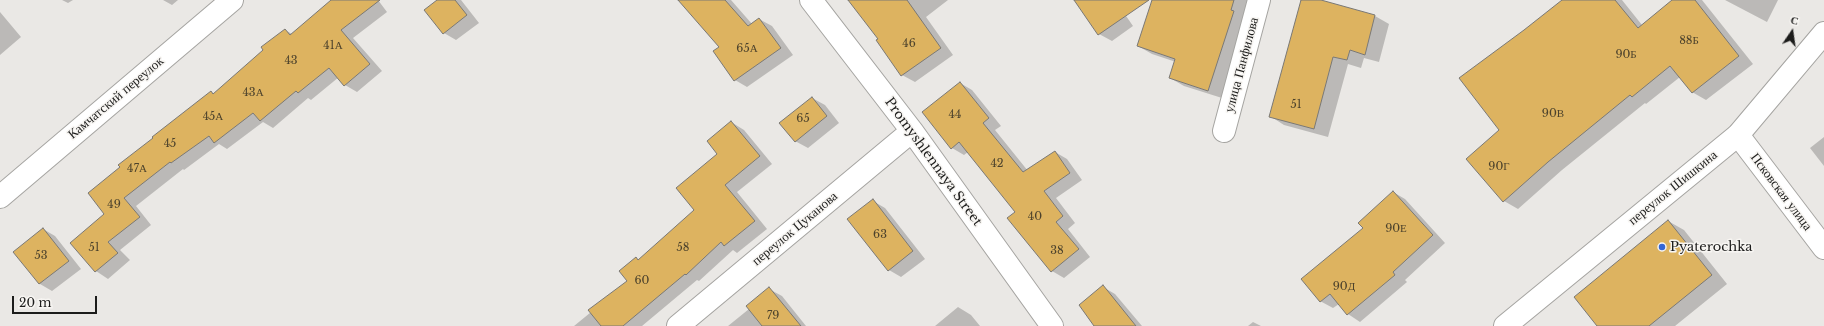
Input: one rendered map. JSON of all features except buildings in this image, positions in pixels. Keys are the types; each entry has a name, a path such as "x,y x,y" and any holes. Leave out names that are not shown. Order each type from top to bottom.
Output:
{"street":[{"name":"Камчатский переулок","path":"0,197 232,0"},
{"name":"Promyshlennaya Street","path":"811,0 912,131 1052,326"},
{"name":"улица Панфилова","path":"1224,131 1259,0"},
{"name":"переулок Шишкина","path":"1505,326 1738,135 1824,33"},
{"name":"переулок Цуканова","path":"678,326 912,131"},
{"name":"Псковская улица","path":"1738,135 1824,248"}],"place":[{"name":"Pyaterochka","path":"1662,247"}]}
